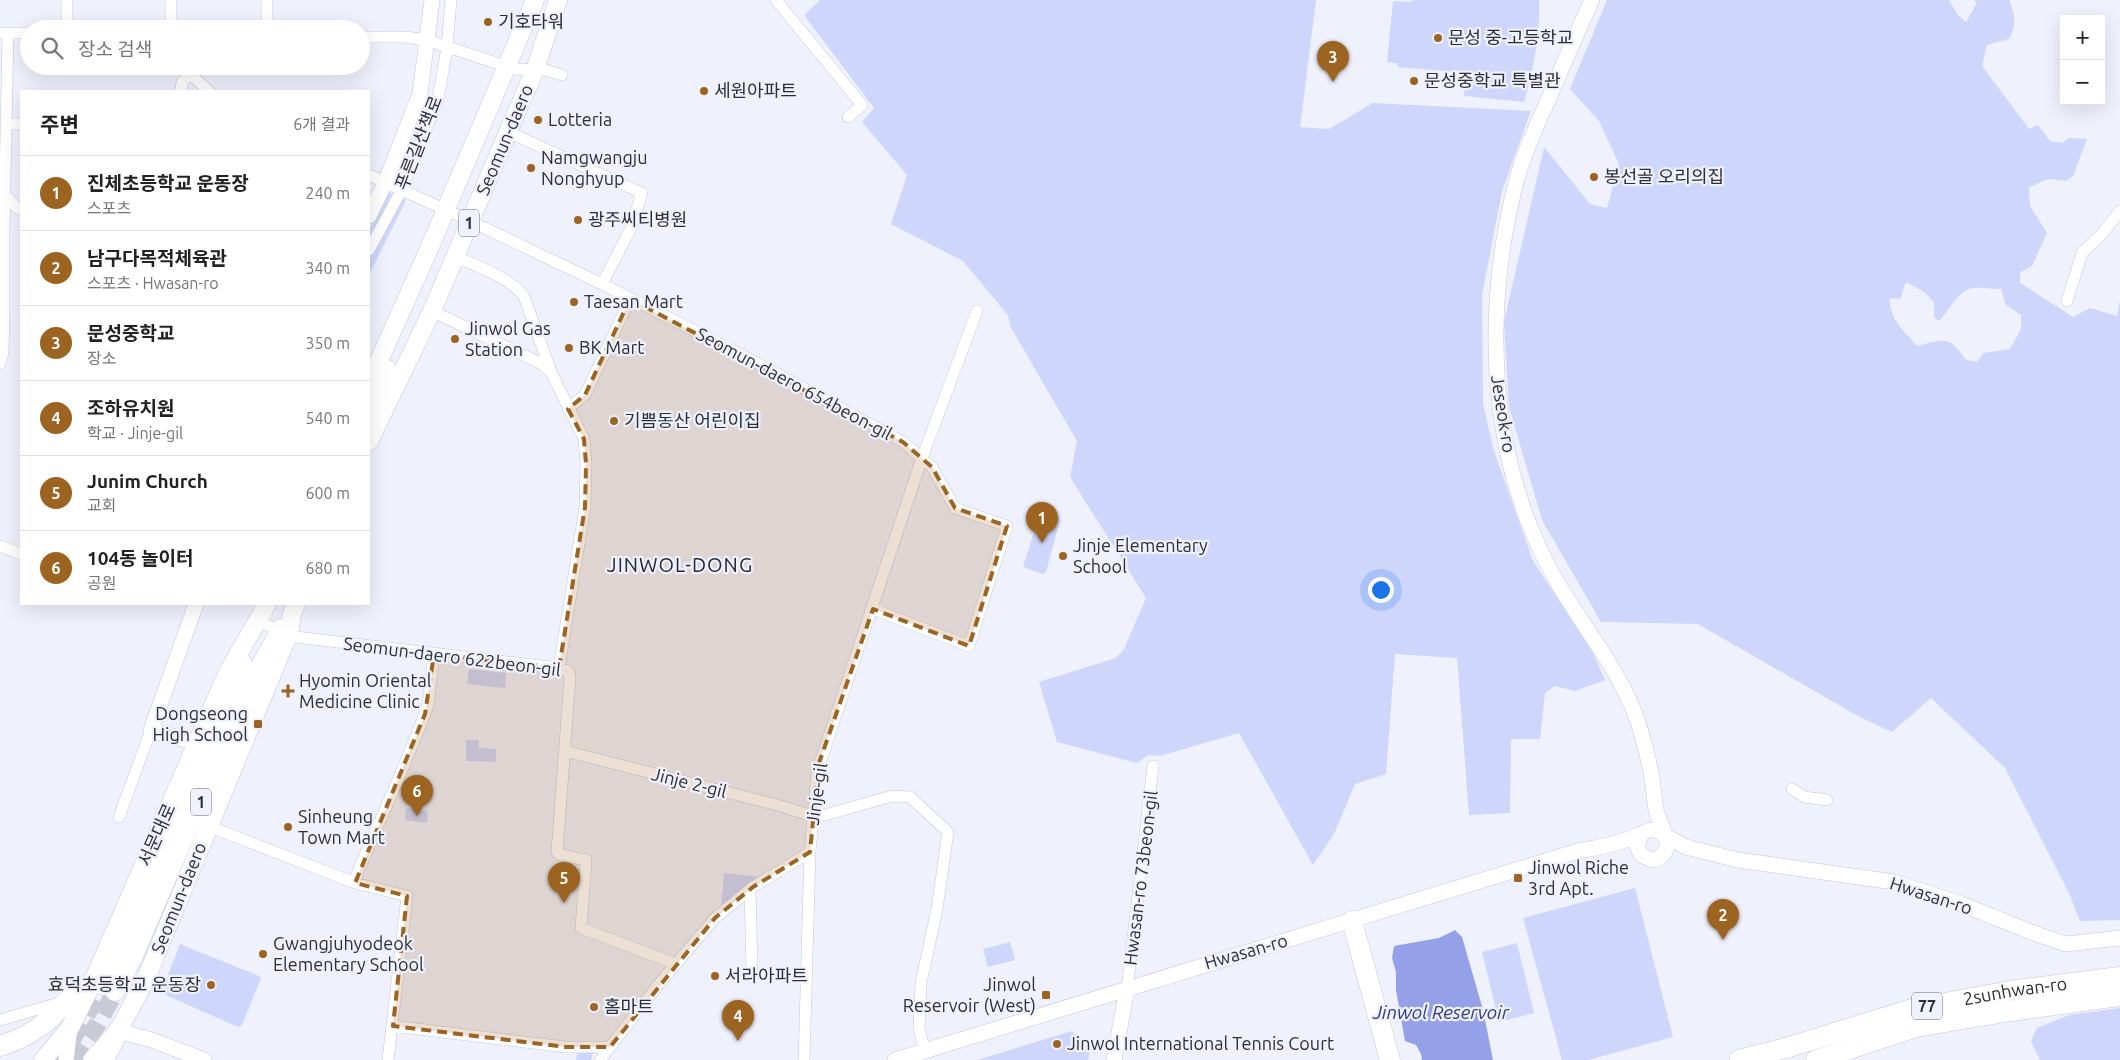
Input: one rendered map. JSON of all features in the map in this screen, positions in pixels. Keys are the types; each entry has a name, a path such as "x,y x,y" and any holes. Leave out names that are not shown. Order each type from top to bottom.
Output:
{"highway":[{"path":"1352,921 1390,1060"},
{"name":"2sunhwan-ro","path":"1738,1060 1789,1047 1912,1009 2016,990 2120,977"},
{"path":"0,1046 46,1024 71,996"},
{"name":"2sunhwan-ro","path":"1816,1060 1916,1027 2011,1011 2120,996"},
{"path":"102,1060 118,1031"}],"main road":[{"path":"370,214 385,183 420,93 432,0"},
{"name":"Seomun-daero","path":"370,381 446,210 535,0"},
{"name":"Seomun-daero","path":"370,439 432,311 535,70 558,0"},
{"name":"Jeseok-ro","path":"1592,0 1529,143 1516,185 1506,235 1498,295 1495,348 1498,400 1508,454 1525,512 1541,552 1556,581 1617,676 1638,721 1647,752 1656,811 1664,829 1664,835"},
{"path":"370,411 435,256 431,253 420,269"},
{"path":"196,605 151,730 196,743"},
{"name":"Seomun-daero","path":"105,984 219,728 242,670 246,642 266,605"},
{"name":"Seomun-daero","path":"92,1060 118,1031 145,981 294,609"},
{"name":"Seomun-daero","path":"105,984 134,956 251,682 284,631"},
{"name":"서문대로","path":"70,1028 105,984 196,743 227,674 246,642"},
{"path":"1656,811 1643,838 1641,855 1648,860 1656,860 1663,856 1668,848 1664,835"},
{"path":"1643,838 1655,830 1686,847 1738,860"},
{"name":"Hwasan-ro","path":"895,1060 1578,851 1643,838"},
{"path":"1663,856 1692,856 1725,861 1738,860"},
{"name":"Hwasan-ro","path":"1738,860 1894,882 1961,904 2039,936 2066,944 2120,938"},
{"path":"1114,1060 1127,989"},
{"path":"43,1060 70,1028"},
{"path":"66,1060 70,1028"},
{"path":"118,1031 152,1040 204,1060"}],"street":[{"path":"67,0 67,20"},
{"path":"171,0 171,20"},
{"path":"267,0 267,20"},
{"name":"푸른길산책로","path":"370,248 401,191 438,99 448,48 451,0"},
{"path":"776,0 862,105 848,117"},
{"path":"0,364 4,353 2,193 6,124 4,33 20,33"},
{"path":"370,37 405,37 427,40 514,69 535,70 562,75"},
{"path":"181,90 185,75"},
{"path":"192,75 207,90"},
{"path":"6,124 20,124"},
{"path":"508,132 642,193 630,230 602,284"},
{"name":"Seomun-daero 654beon-gil","path":"370,176 602,284 731,349 903,442 932,467 955,508 1007,526 969,646 873,609"},
{"path":"2,193 20,209"},
{"path":"2067,301 2082,253 2102,234 2120,211"},
{"path":"455,256 504,280 520,291 527,302 551,372 584,439 586,464 584,507 559,668"},
{"path":"568,409 585,395 630,299"},
{"path":"432,311 542,364 551,372"},
{"name":"Jinje-gil","path":"804,1060 810,852 812,816 819,763 873,609 922,458 977,311"},
{"path":"0,546 20,554"},
{"name":"Seomun-daero 622beon-gil","path":"258,621 296,636 559,668 568,671 570,677 565,752"},
{"path":"354,883 425,714 428,705 434,654"},
{"path":"119,817 151,730"},
{"path":"565,752 557,852 561,855 586,860 581,928 676,964"},
{"name":"Jinje 2-gil","path":"565,752 781,806 812,816"},
{"name":"Hwasan-ro 73beon-gil","path":"1127,989 1153,766"},
{"path":"1792,788 1804,796 1827,800"},
{"path":"812,816 833,813 868,802 901,796 910,797 948,832 937,909 921,983 918,1029 925,1051"},
{"path":"208,826 354,883 407,896 388,1060"},
{"path":"600,1060 715,918 750,890 810,852"},
{"path":"750,890 752,969"},
{"path":"0,1020 59,1003 71,996 105,984"},
{"path":"392,1026 566,1047 610,1047"},
{"path":"564,1060 566,1047"}],"highlighted area":[{"path":"630,299 903,442 932,467 955,508 1007,526 969,646 873,609 819,763 810,852 753,887 715,918 610,1047 566,1047 393,1026 407,896 355,883 425,714 434,654 559,668 585,507 586,464 584,439 568,409 585,395"}],"shaded area":[{"path":"820,0 1316,0 1300,127 1329,129 1373,103 1531,111 1502,191 1482,295 1483,404 1494,451 1533,561 1593,653 1605,680 1575,691 1555,686 1545,693 1540,739 1511,739 1510,813 1469,815 1457,658 1395,654 1386,774 1355,784 1334,834 1313,865 1239,733 1160,756 1148,755 1137,763 1057,742 1039,682 1116,658 1124,649 1146,598 1070,477 1077,441 1010,326 1008,315 963,261 891,224 907,175 862,122 874,108 804,15"},
{"path":"1413,0 1539,0 1536,52 1524,102 1464,96 1465,73 1398,67 1397,63 1387,62 1393,1 1412,2"},
{"path":"1607,0 1949,0 1958,15 1966,22 1977,3 1974,0 2009,0 2014,20 2012,34 2009,39 1987,45 1982,66 2029,129 2038,125 2050,141 2062,143 2069,138 2087,139 2073,176 2066,181 2048,179 2029,187 2030,206 2047,233 2032,266 2020,272 2020,283 2073,317 2090,308 2117,316 2120,301 2120,920 2080,921 2069,893 2005,768 1931,698 1892,732 1858,716 1698,624 1601,622 1542,520 1509,407 1504,322 1544,147 1590,204 1607,208 1619,164 1599,121 1570,89","holes":["1906,282 1924,292 1934,302 1934,317 1939,321 1958,297 1968,290 1973,288 2001,289 2006,305 2021,315 2021,329 2010,349 1984,353 1977,362 1966,360 1955,346 1946,341 1917,346 1894,318 1890,298 1900,299"]},
{"path":"387,191 406,200 370,273 370,227"},
{"path":"1040,512 1059,517 1060,520 1046,572 1043,574 1023,567"},
{"path":"469,669 506,673 505,688 467,684"},
{"path":"466,740 479,740 479,748 496,749 496,762 466,761"},
{"path":"406,808 428,811 427,823 405,820"},
{"path":"724,873 760,877 721,910"},
{"path":"1635,888 1673,1037 1588,1060 1562,1060 1523,918"},
{"path":"1010,942 1015,960 988,967 983,949"},
{"path":"1517,943 1534,1013 1499,1022 1482,952"},
{"name":"효덕초등학교 운동장","path":"180,944 261,978 242,1025 238,1027 161,993"},
{"path":"2120,1008 2120,1060 2040,1060 2031,1041 2037,1028 2069,1015"},
{"name":"Jinwol International Tennis Court","path":"1072,1031 1090,1049 1088,1060 977,1060"},
{"path":"577,1053 593,1053 591,1060 576,1060"}],"water":[{"name":"Jinwol Reservoir","path":"1455,930 1462,937 1483,1010 1493,1060 1422,1060 1416,1045 1405,1041 1396,990 1396,972 1392,958 1394,946 1439,938"}],"tunnel":[{"path":"57,1060 73,1038 103,986"},
{"path":"73,1060 97,1025 115,992"}],"place":[{"name":"기호타워","path":"488,22"},
{"name":"문성 중-고등학교","path":"1438,38"},
{"name":"문성중학교 특별관","path":"1414,81"},
{"name":"문성중학교","path":"1333,82"},
{"name":"세원아파트","path":"704,91"},
{"name":"Lotteria","path":"538,120"},
{"name":"Namgwangju Nonghyup","path":"531,168"},
{"name":"봉선골 오리의집","path":"1594,177"},
{"name":"광주씨티병원","path":"578,220"},
{"name":"Taesan Mart","path":"574,302"},
{"name":"Jinwol Gas Station","path":"455,339"},
{"name":"BK Mart","path":"569,348"},
{"name":"기쁨동산 어린이집","path":"614,421"},
{"name":"진체초등학교 운동장","path":"1042,543"},
{"name":"Jinje Elementary School","path":"1063,556"},
{"name":"Hyomin Oriental Medicine Clinic","path":"288,691"},
{"name":"Dongseong High School","path":"258,724"},
{"name":"104동 놀이터","path":"417,816"},
{"name":"Sinheung Town Mart","path":"288,827"},
{"name":"Jinwol Riche 3rd Apt.","path":"1518,878"},
{"name":"Junim Church","path":"564,903"},
{"name":"남구다목적체육관","path":"1723,940"},
{"name":"Gwangjuhyodeok Elementary School","path":"263,954"},
{"name":"서라아파트","path":"715,976"},
{"name":"효덕초등학교 운동장","path":"211,985"},
{"name":"Jinwol Reservoir (West)","path":"1046,995"},
{"name":"홈마트","path":"594,1007"},
{"name":"조하유치원","path":"738,1041"},
{"name":"Jinwol International Tennis Court","path":"1057,1044"}],"district":[{"name":"JINWOL-DONG","path":"680,565"}]}
